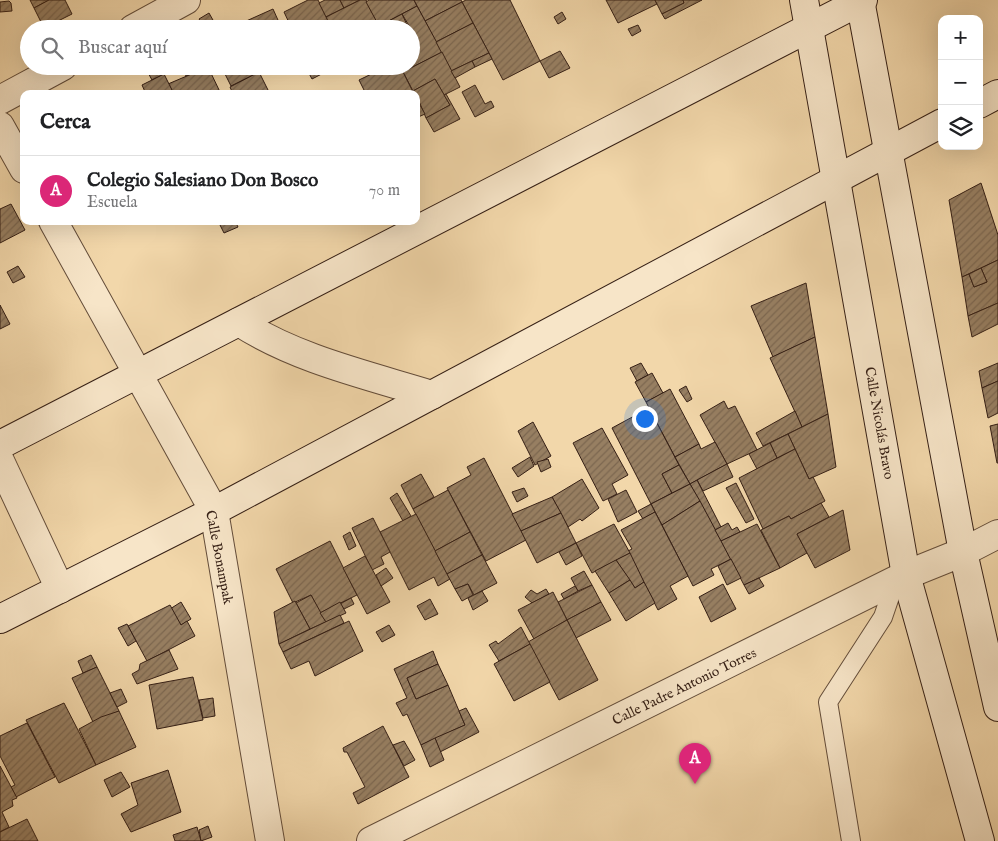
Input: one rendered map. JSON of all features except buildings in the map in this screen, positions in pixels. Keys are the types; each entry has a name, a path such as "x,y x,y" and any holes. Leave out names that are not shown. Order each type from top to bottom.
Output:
{"main road":[{"path":"149,20 186,0"},
{"name":"Calle Nicolás Bravo","path":"804,0 838,179 900,578 980,841"},
{"path":"0,445 861,0 887,152 963,552 998,707"},
{"path":"0,100 46,75"},
{"path":"983,102 998,94"},
{"path":"0,126 20,162"},
{"path":"0,619 214,511 938,126"},
{"name":"Calle Bonampak","path":"54,225 214,511 270,841"},
{"path":"239,322 263,338 339,367 432,395"},
{"path":"0,461 60,589"},
{"name":"Calle Padre Antonio Torres","path":"371,841 900,578 963,552 998,534"}],"lane":[{"path":"851,841 828,702 883,617 900,578"}],"place":[{"name":"Colegio Salesiano Don Bosco","path":"695,784"}]}
